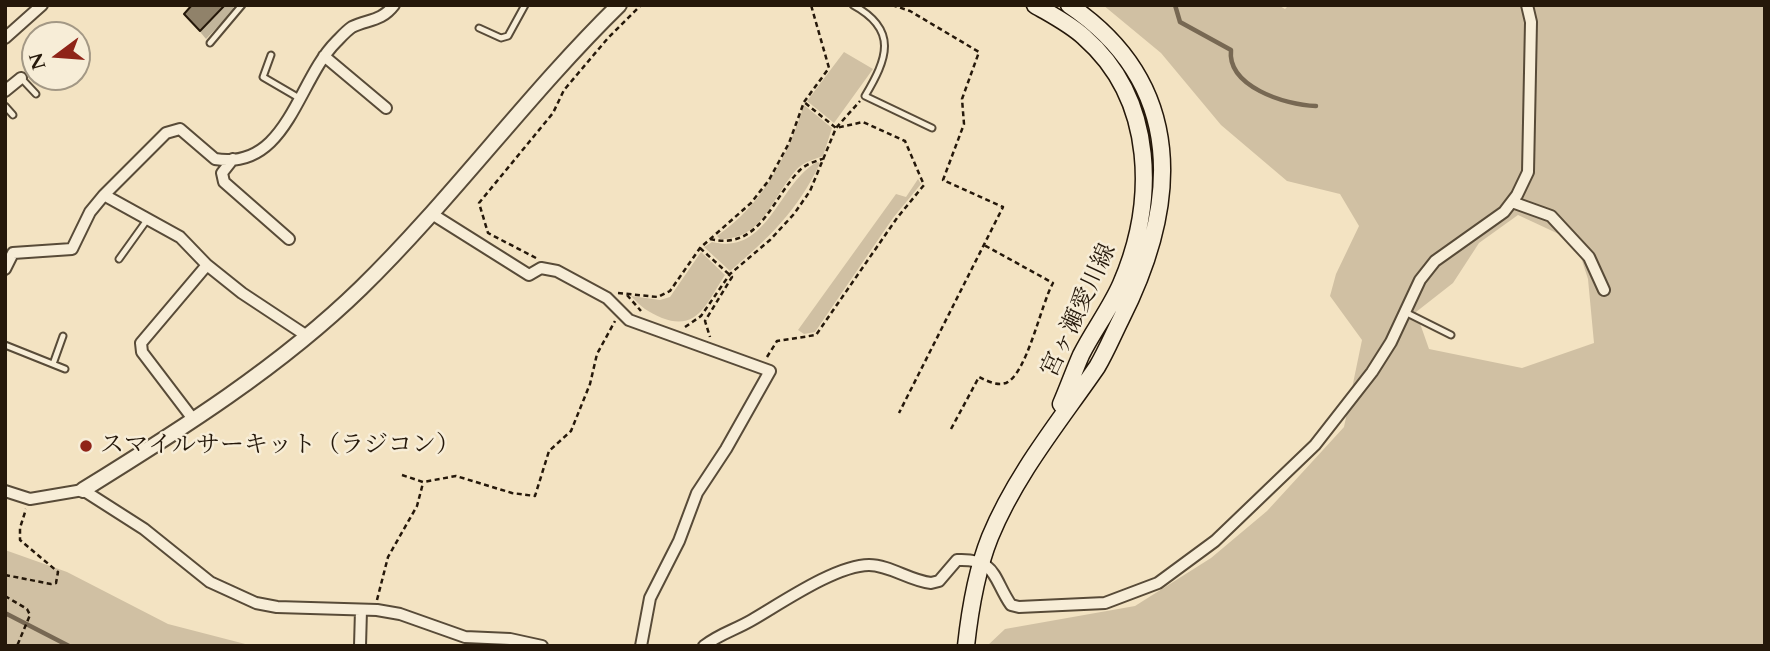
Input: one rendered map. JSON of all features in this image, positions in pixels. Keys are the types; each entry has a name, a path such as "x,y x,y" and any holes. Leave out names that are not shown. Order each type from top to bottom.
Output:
{"main road":[{"name":"宮ヶ瀬愛川線","path":"1035,5 1085,37 1108,63 1126,93 1139,126 1145,160 1144,200 1136,244 1120,286 1082,354 1052,426"},
{"name":"宮ヶ瀬愛川線","path":"966,646 970,610 982,563 1006,505 1052,426 1098,365 1143,276 1155,237 1163,162 1158,124 1144,87 1121,50 1091,20 1069,5"}],"street":[{"path":"8,31 42,5"},
{"path":"5,269 13,253 72,249 90,212 166,133 180,129 215,159 233,159 255,154 268,146 276,139 316,64 352,27 380,19 394,5"},
{"path":"5,491 30,499 83,490 192,419 307,336 360,289 432,214 618,5"},
{"path":"704,646 716,636 749,622 808,587 847,570 869,565 931,583 939,580 957,560 982,563 993,570 1011,605 1019,607 1105,603 1158,583 1215,541 1261,501 1315,445 1372,372 1407,313 1420,280 1435,261 1474,237 1512,202 1528,172 1531,22 1527,5"},
{"path":"324,56 387,108"},
{"path":"5,91 21,78"},
{"path":"368,109 377,100"},
{"path":"233,159 222,173 233,198 275,234 289,239"},
{"path":"104,195 180,237 207,265 242,293 307,336"},
{"path":"1512,202 1551,216 1589,257 1604,290"},
{"path":"432,214 529,275 541,268 557,271 607,298 629,320 770,371 726,449 696,493 679,541 650,598 641,646"},
{"path":"192,419 142,352 141,343 167,321 207,265"},
{"path":"83,490 144,529 210,582 232,594 277,607 377,610 400,614 465,637 510,639 542,646"},
{"path":"360,646 361,610"}],"lane":[{"path":"210,43 242,5"},
{"path":"479,28 501,38 508,36 525,5"},
{"path":"853,5 875,21 883,35 886,52 883,66 865,96 932,128"},
{"path":"485,41 490,33"},
{"path":"271,55 263,78 299,98"},
{"path":"33,91 36,94"},
{"path":"5,106 13,115"},
{"path":"119,259 147,220"},
{"path":"1407,313 1451,335"},
{"path":"54,364 63,335"},
{"path":"5,345 65,369"}],"path":[{"path":"541,259 488,233 479,203 553,113 564,90 608,38 641,5"},
{"path":"613,293 658,297 670,291 700,248 751,203 769,180 789,143 804,102 829,68 811,5"},
{"path":"891,5 910,11 979,52 962,99 964,124 943,180 1003,207 899,413"},
{"path":"678,328 693,323 701,316 730,274 770,240 794,214 810,191 836,128 865,96"},
{"path":"804,102 836,128"},
{"path":"766,359 777,341 817,335 897,218 924,185 905,141 863,122 836,128"},
{"path":"710,239 731,241 756,229 801,169 824,158"},
{"path":"951,429 979,377 998,384 1007,383 1015,376 1039,327 1042,302 1053,283 984,245"},
{"path":"700,248 732,277 705,321 706,331 713,341"},
{"path":"625,293 643,314"},
{"path":"402,475 423,482 456,476 512,493 535,496 549,451 571,431 590,384 597,354 620,312"},
{"path":"377,610 388,557 417,506 423,482"},
{"path":"5,575 51,584 56,583 59,578 58,572 20,540 20,527 30,499"},
{"path":"5,596 27,609 30,615 17,646"}],"shaded area":[{"path":"1103,5 1278,5 1285,9 1289,5 1765,5 1765,646 987,646 1005,629 1135,606 1211,558 1267,511 1344,427 1362,340 1330,296 1336,274 1359,226 1340,194 1287,181 1221,125 1161,53","holes":["1518,215 1576,242 1588,279 1594,343 1522,368 1429,349 1416,312 1453,283 1479,243"]},
{"path":"844,52 873,69 834,123 807,101"},
{"path":"804,105 832,128 823,156 798,168 757,224 735,237 720,239 717,236 748,209 771,178 790,143"},
{"path":"817,162 820,163 812,180 792,209 770,235 730,271 704,247 712,242 731,243 747,238 760,229 792,186"},
{"path":"918,179 921,184 893,218 815,332 804,334 798,330 896,194 906,197"},
{"path":"701,252 725,275 707,304 693,318 674,321 662,318 645,309 631,296 660,300 670,297"},
{"path":"5,550 67,572 168,624 253,646 5,646"}],"building":[{"path":"192,5 225,5 200,31 184,14"}],"waterway":[{"path":"1175,5 1180,22 1231,50 1232,63 1238,74 1248,83 1274,97 1316,106"},
{"path":"5,613 69,646"}],"place":[{"name":"スマイルサーキット（ラジコン）","path":"86,446"}]}
